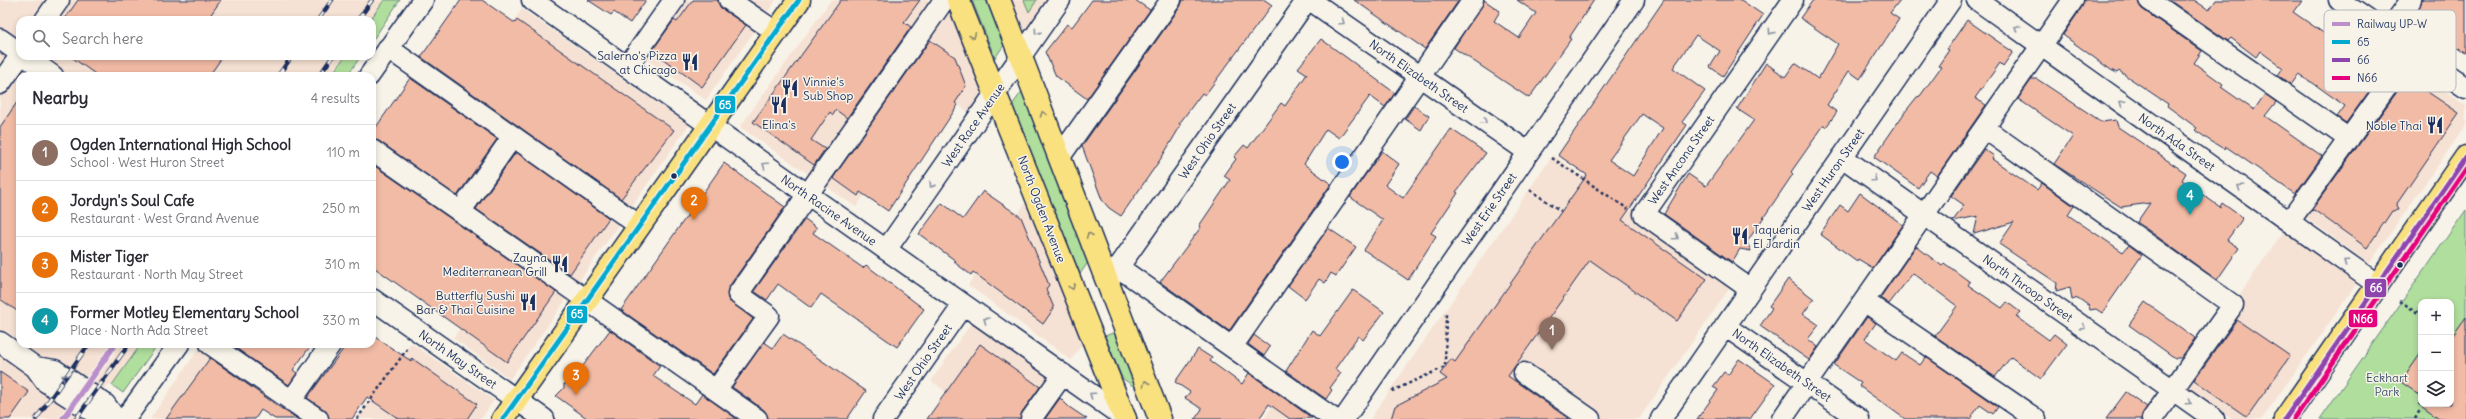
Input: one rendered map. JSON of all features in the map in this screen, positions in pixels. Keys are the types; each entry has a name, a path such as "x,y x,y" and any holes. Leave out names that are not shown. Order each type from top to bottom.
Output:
{"main road":[{"path":"503,419 799,0"},
{"name":"North Ogden Avenue","path":"958,0 996,92 1125,419"},
{"path":"999,0 1022,55 1059,158 1113,275 1160,419"},
{"path":"2285,419 2466,157"}],"street":[{"path":"48,16 59,0"},
{"path":"372,72 423,0"},
{"name":"North Racine Avenue","path":"532,0 1125,419"},
{"path":"627,67 674,0"},
{"path":"730,0 776,32"},
{"path":"716,390 769,316 738,294 944,0"},
{"name":"West Race Avenue","path":"886,250 1060,0"},
{"path":"1059,158 1171,0"},
{"name":"West Ohio Street","path":"1113,275 1307,0"},
{"name":"North Elizabeth Street","path":"1310,0 1528,152"},
{"path":"1232,347 1474,0"},
{"name":"West Erie Street","path":"1344,419 1634,0"},
{"name":"West Ancona Street","path":"1750,289 1644,214 1793,0"},
{"name":"West Huron Street","path":"1660,419 1951,0"},
{"name":"North Ada Street","path":"1977,0 2378,285"},
{"path":"1782,419 2073,0"},
{"path":"2149,0 2349,139"},
{"path":"2340,0 2354,10"},
{"path":"2404,10 2411,0"},
{"path":"0,39 16,51"},
{"path":"388,48 640,226"},
{"path":"0,84 16,60"},
{"path":"31,60 47,72"},
{"path":"2456,81 2466,88"},
{"path":"2289,222 2383,92"},
{"path":"1984,128 2233,305 2152,419"},
{"path":"460,212 513,136"},
{"path":"376,153 757,419"},
{"name":"North Throop Street","path":"1842,157 2214,419"},
{"path":"1113,275 1232,347 1334,419"},
{"name":"North May Street","path":"376,302 544,419"},
{"path":"1864,302 2036,419"},
{"name":"West Ohio Street","path":"883,419 963,304"},
{"name":"North Elizabeth Street","path":"1725,326 1859,419"},
{"path":"0,342 35,367 46,382 104,419"},
{"path":"125,419 176,348"},
{"path":"216,348 318,419"},
{"path":"291,401 328,348"},
{"path":"35,367 54,370 105,404 116,419"},
{"path":"1524,373 1590,419"},
{"path":"1030,419 1063,374"}],"path":[{"path":"1552,158 1633,213"},
{"path":"1530,190 1561,211"},
{"path":"2400,301 2418,313"},
{"path":"1392,391 1445,367 1446,312"},
{"path":"357,419 407,349"},
{"path":"2414,419 2420,410"}],"shaded area":[{"path":"0,0 384,0 373,16 16,16 16,60 342,60 334,72 16,72 16,348 138,348 112,385 109,384 84,419 0,419"},
{"path":"674,0 776,0 706,100 637,53"},
{"path":"831,0 945,0 983,94 970,113 899,64 856,127 893,154 856,207 740,127"},
{"path":"1012,0 1049,0 1026,33"},
{"path":"522,9 689,125 510,379 453,338 515,250 460,212 513,137 459,99"},
{"path":"2383,92 2447,92 2466,106 2466,125 2369,264 2297,211"},
{"path":"1553,155 1734,282 1639,419 1370,419"},
{"path":"1027,201 1086,339 1071,360 968,285"},
{"path":"2284,231 2358,282 2262,419 2231,419 2178,382"},
{"path":"972,322 1056,383 1031,419 984,419 931,381"},
{"path":"411,343 494,400 481,419 357,419"},
{"path":"199,348 210,348 228,357 185,419 150,419"},
{"path":"1287,385 1321,419 1264,419"}],"green space":[{"path":"384,0 400,0 376,35 376,16 373,16"},
{"path":"972,0 986,0 1004,45 995,58"},
{"path":"1024,0 1037,0 1029,12"},
{"path":"342,60 358,60 350,72 334,72"},
{"path":"1023,90 1091,258 1080,274 1012,105"},
{"name":"Eckhart Park","path":"2466,210 2466,419 2320,419"},
{"path":"1120,330 1143,393 1122,378 1105,336"},
{"path":"138,348 155,348 123,393 112,385"}],"building":[{"path":"78,0 221,0 210,16 67,16"},
{"path":"461,0 482,0 515,23 517,20 674,130 621,199 421,57"},
{"path":"588,0 646,0 630,23 614,12 611,15"},
{"path":"693,0 718,0 722,9 746,25 702,87 652,51 674,20 677,22"},
{"path":"841,0 920,0 904,22 911,27 847,118 836,110 833,115 830,112 811,140 825,149 814,165 753,122"},
{"path":"1092,0 1135,0 1150,10 1087,99 1056,76 1045,52 1067,24 1072,27"},
{"path":"1183,0 1265,0 1272,5 1205,95 1202,93 1179,124 1181,125 1162,157 1121,216 1109,208 1102,200 1082,146 1180,7"},
{"path":"1354,0 1459,0 1425,49"},
{"path":"1484,0 1500,11 1494,21 1519,38 1536,13 1517,0 1594,0 1569,38 1571,39 1529,98 1454,48"},
{"path":"1664,0 1741,0 1763,15 1723,76 1710,67 1720,51 1696,35 1673,68 1705,91 1682,122 1687,125 1622,220 1707,279 1677,321 1590,260 1508,376 1569,419 1391,419 1395,406 1447,379 1440,374 1451,359 1455,362 1587,175 1558,155","holes":["1642,114 1663,128 1633,176 1609,160"]},
{"path":"1813,0 1900,0 1890,13 1899,19 1860,79 1849,71 1827,105 1837,112 1826,127 1824,125 1791,172 1793,174 1747,242 1751,251 1740,249 1732,262 1664,214 1688,174 1706,186 1754,120 1737,109 1766,63 1785,77 1795,63 1818,79 1838,44 1800,18"},
{"path":"2084,0 2138,0 2142,9 2202,51 2194,63 2223,84 2221,87 2254,110 2265,94 2276,102 2265,116 2322,156 2295,194 2225,146 2224,149 2209,140 2195,130 2197,128 2167,106 2168,104 2119,71 2117,73 2111,70 2063,35 2082,7"},
{"path":"2169,0 2194,0 2209,10 2216,0 2302,0 2293,12 2324,33 2324,91 2298,75 2291,85 2278,75 2283,68 2260,51 2256,57 2231,38 2228,41"},
{"path":"2422,0 2466,0 2466,53 2456,46 2456,10 2416,10"},
{"path":"1967,20 2013,52 2003,66 2000,63 1975,98 1986,105 1937,176 1930,171 1918,188 1874,157 1905,112 1917,97 1920,96 1941,67 1938,66 1949,50 1947,49"},
{"path":"1321,39 1395,93 1385,107 1370,96 1339,138 1326,129 1304,164 1331,184 1229,331 1160,282 1201,227 1199,226 1230,180 1224,176 1236,159 1234,157 1244,145 1248,148 1281,103 1285,106 1307,74 1298,68"},
{"path":"930,40 955,57 966,86 955,103 958,105 888,211 860,192 858,196 833,178"},
{"path":"76,60 220,60 212,72 92,72"},
{"path":"410,78 497,139 457,196 376,140 376,127"},
{"path":"2032,79 2037,79 2102,122 2116,120 2118,127 2186,173 2182,180 2220,207 2222,203 2243,218 2227,240 2239,248 2217,280 2137,222 2150,203 2121,207 2054,164 2073,136 2018,99"},
{"path":"2326,92 2368,92 2346,123 2337,117 2345,106"},
{"path":"2397,92 2428,92 2459,113 2396,205 2398,210 2392,211 2367,248 2314,210 2311,211"},
{"path":"16,104 16,310 0,299 0,127"},
{"path":"1414,106 1429,116 1421,130 1405,119"},
{"path":"1451,129 1486,153 1456,192 1458,193 1431,233 1436,236 1408,280 1364,250 1383,220 1350,197 1382,151 1399,164 1385,185 1403,198"},
{"path":"1984,149 1994,156 1992,159 2037,190 2042,183 2074,206 2068,215 2123,252 2129,245 2142,255 2102,313 2096,309 2090,310 2089,306 2078,298 2072,300 2070,287 2056,291 2057,283 1999,244 2014,222 1974,234 1978,216 1953,221 1964,205 1951,196"},
{"path":"516,152 609,218 570,274 476,209"},
{"path":"724,163 785,207 728,288 728,299 753,319 713,374 621,310"},
{"path":"376,167 556,292 507,362 376,269"},
{"path":"983,191 1021,217 1049,285 1046,289 1054,308 1043,324 973,272 971,275 954,262 956,261 919,234 942,203 963,219"},
{"path":"1860,193 1903,225 1873,268 1858,259 1857,261 1820,234 1840,205 1848,211"},
{"path":"805,219 817,228 813,233 863,268 866,265 924,309 897,347 821,294 811,308 778,284 767,300 754,291"},
{"path":"1328,228 1356,247 1336,276 1331,273 1325,283 1319,279 1305,299 1288,286"},
{"path":"1916,246 1942,266 1944,263 1970,282 1968,285 2002,308 2007,302 2020,312 2016,316 2049,340 2054,334 2067,344 2041,379 2011,357 1995,377 1935,336 1957,306 1913,273 1889,304 1880,298"},
{"path":"1788,279 1814,299 1803,314 1819,325 1808,339 1818,347 1809,360 1760,326 1772,308 1769,306"},
{"path":"1353,290 1384,312 1363,340 1358,336 1335,369 1341,373 1330,388 1332,390 1326,399 1286,371 1312,330 1320,336"},
{"path":"2145,302 2195,338 2181,358 2175,358 2129,325"},
{"path":"1867,317 1876,323 1865,339 1896,361 1902,353 1920,365 1926,357 1998,407 1993,414 1980,405 1970,419 1905,419 1859,386 1861,383 1834,365"},
{"path":"2466,317 2466,419 2439,419 2422,407 2454,407 2454,334"},
{"path":"2237,320 2290,356 2247,417 2194,380"},
{"path":"610,330 660,366 653,376 695,404 702,394 737,419 588,419 556,396 564,388 564,384 570,383"},
{"path":"783,334 866,391 847,419 768,419 764,410 732,387 764,342 773,348"},
{"path":"1254,335 1270,347 1264,356 1248,344"},
{"path":"376,338 411,361 413,359 477,404 467,419 399,419 367,397 352,419 329,419 325,410 307,398 344,348 376,348"},
{"path":"980,344 1040,387 1022,412 1020,419 927,419"},
{"path":"236,348 309,348 293,370 297,373 289,385"},
{"path":"1198,349 1212,358 1210,361 1242,384 1249,373 1312,418 1290,419 1269,404 1259,419 1195,419 1202,409 1185,398 1190,392 1175,382"},
{"path":"2418,357 2418,394 2401,382"},
{"path":"210,358 298,419 275,419 261,410 255,419 166,419"},
{"path":"1739,359 1775,384 1750,419 1697,419 1718,390 1713,387 1724,372 1728,375"},
{"path":"0,372 29,392 10,419 0,419"},
{"path":"2126,392 2147,407 2141,419 2106,419"},
{"path":"1060,398 1069,407 1087,419 1045,419"}],"railway":[{"path":"321,16 332,0"},
{"path":"361,16 372,0"},
{"path":"281,72 289,60"},
{"path":"322,72 330,60"},
{"path":"36,419 86,348"},
{"path":"76,419 126,348"}],"rail line":[{"name":"UP-W","path":"63,419 112,348"}],"transit line":[{"name":"65","path":"503,419 799,0"},
{"name":"66","path":"2285,419 2466,157"},
{"name":"N66","path":"2294,419 2466,169"}],"place":[{"name":"Salerno's Pizza at Chicago","path":"690,62"},
{"name":"Vinnie’s Sub Shop","path":"790,88"},
{"name":"Elina's","path":"779,105"},
{"name":"Noble Thai","path":"2435,125"},
{"name":"Former Motley Elementary School","path":"2190,215"},
{"name":"Jordyn's Soul Cafe","path":"694,220"},
{"name":"Taqueria El Jardin","path":"1740,236"},
{"name":"Zayna Mediterranean Grill","path":"560,264"},
{"name":"Butterfly Sushi Bar & Thai Cuisine","path":"528,302"},
{"name":"Ogden International High School","path":"1552,350"},
{"name":"Mister Tiger","path":"576,395"}]}
